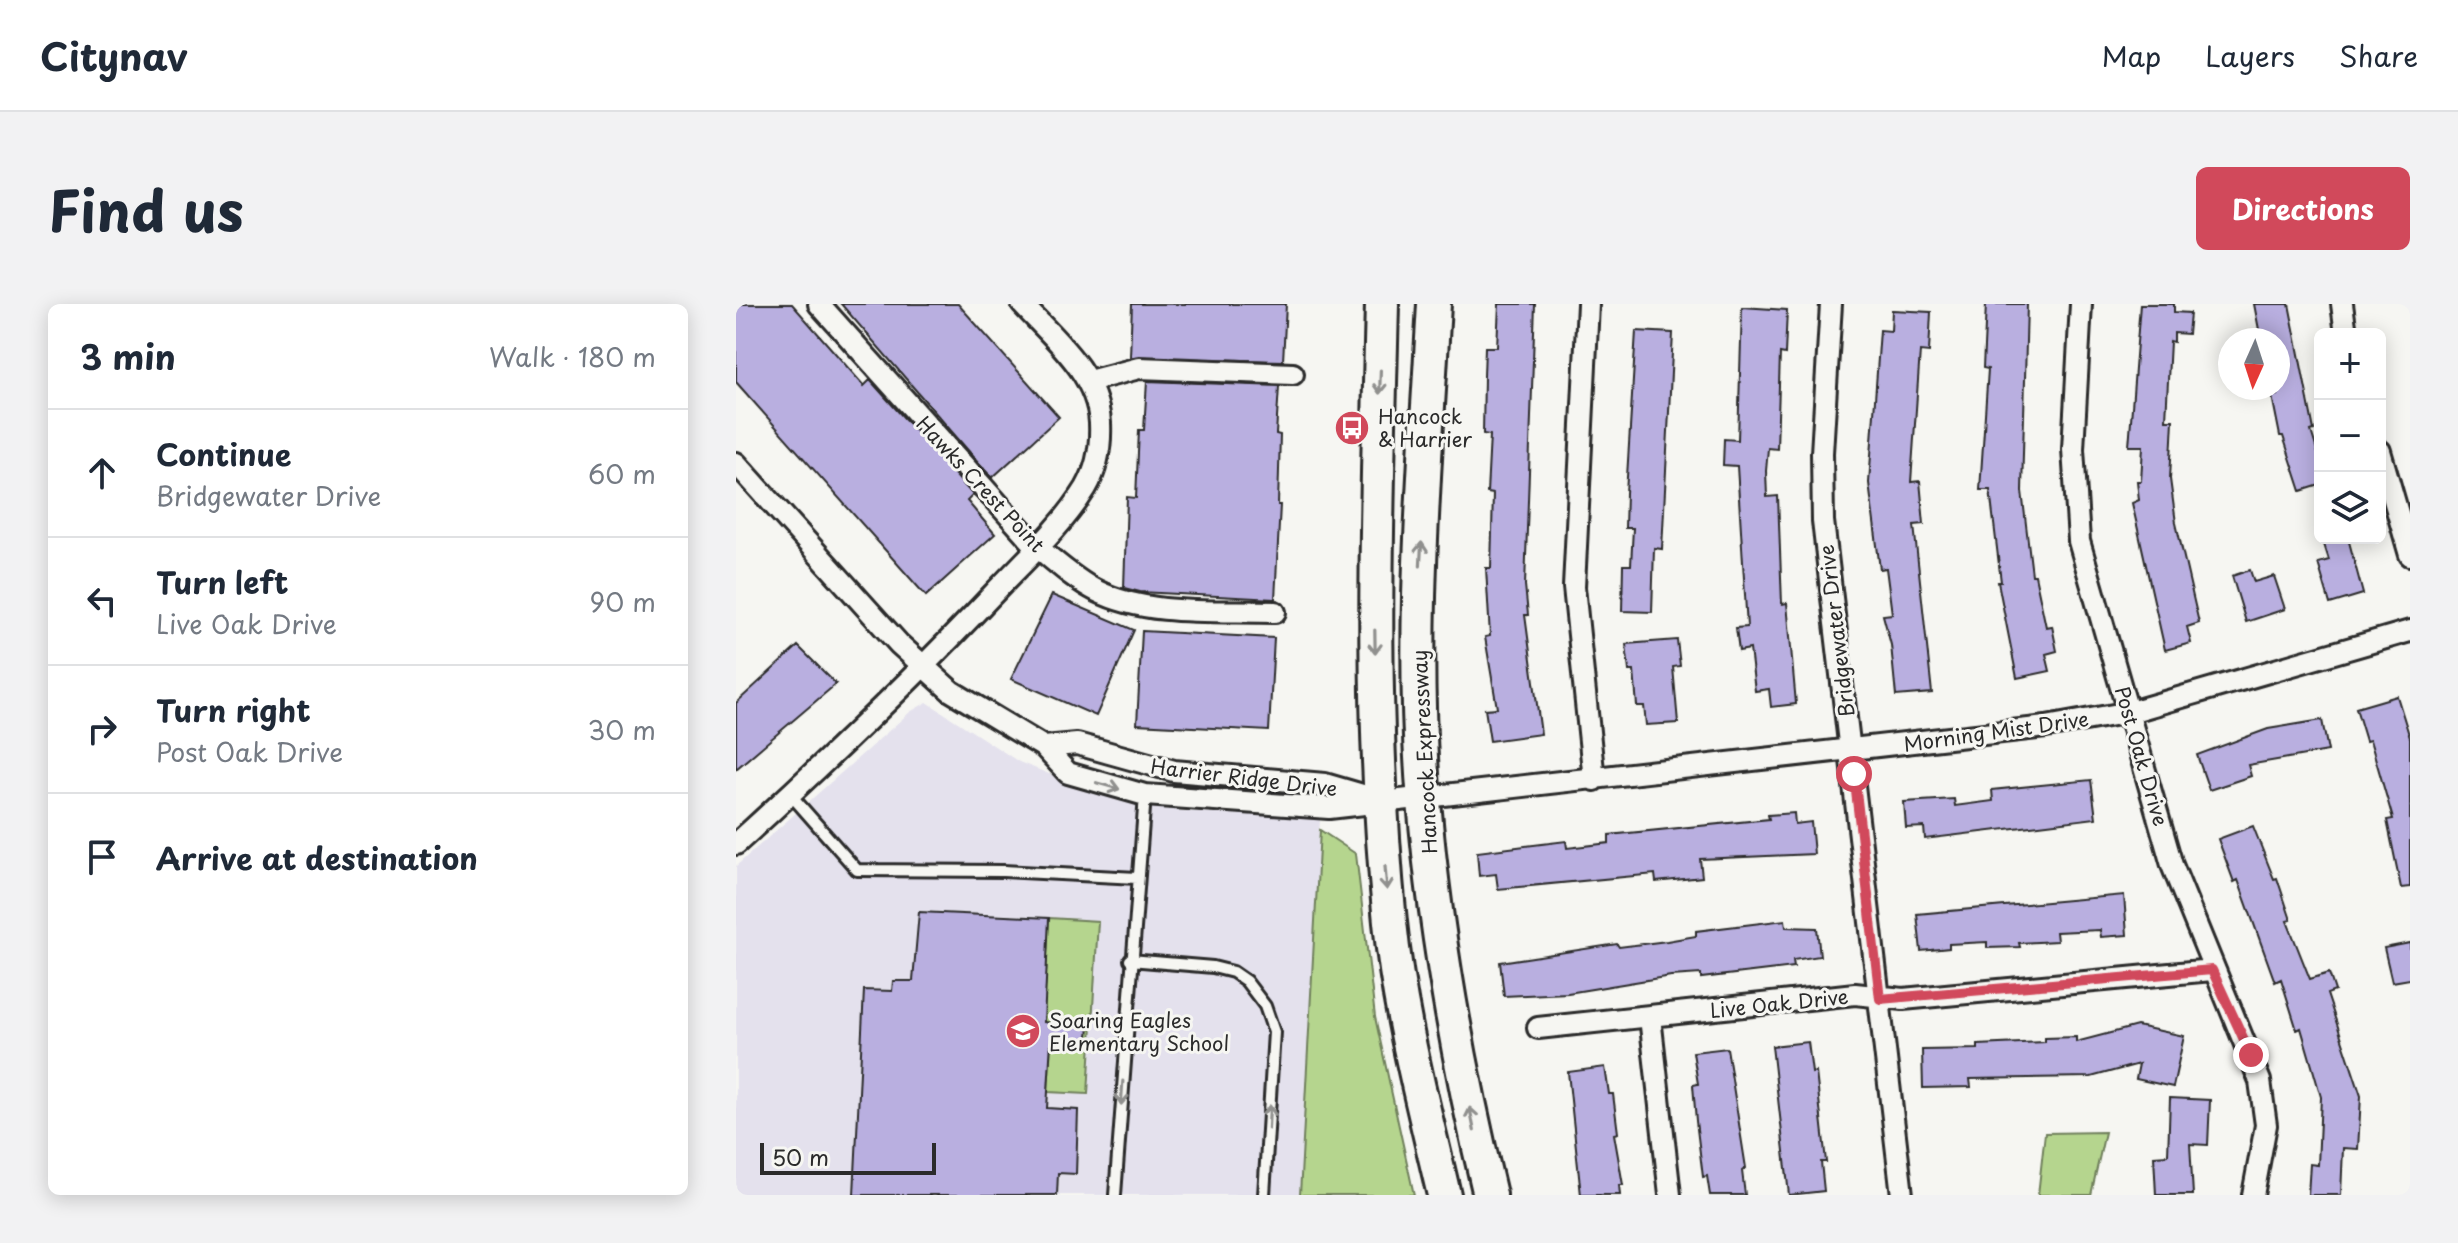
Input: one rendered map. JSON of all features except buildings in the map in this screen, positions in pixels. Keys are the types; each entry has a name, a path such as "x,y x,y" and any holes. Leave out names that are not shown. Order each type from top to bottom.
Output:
{"main road":[{"path":"1382,304 1374,588 1390,924 1400,990 1444,1195"},
{"name":"Hancock Expressway","path":"1434,304 1418,606 1424,800 1448,986 1490,1195"}],"street":[{"name":"Hawks Crest Point","path":"819,304 1037,547 1097,591 1122,601 1163,608 1275,612"},
{"path":"736,844 924,668 1073,507 1095,467 1100,422 1089,381 1022,304"},
{"path":"1588,304 1574,587 1594,780"},
{"name":"Bridgewater Drive","path":"1831,304 1822,453 1823,521 1902,1195"},
{"name":"Post Oak Drive","path":"2081,304 2073,449 2079,541 2172,865 2212,970 2251,1055 2264,1102 2266,1125 2253,1195"},
{"path":"2342,304 2345,328"},
{"path":"1089,381 1139,368 1293,374"},
{"name":"Harrier Ridge Drive","path":"736,463 924,668 978,711 1044,747 1068,773 1145,795 1329,808 1382,800"},
{"path":"2386,472 2410,555"},
{"name":"Morning Mist Drive","path":"1382,800 1424,800 2046,727 2130,712 2410,631"},
{"name":"Harrier Ridge Drive","path":"1044,747 1077,744 1174,771 1325,784 1382,800"},
{"name":"Live Oak Drive","path":"1538,1028 1855,994 1880,999 2212,970"},
{"path":"1650,1017 1670,1195"}],"lane":[{"path":"790,794 857,870 1003,871 1137,878"},
{"path":"1115,1195 1130,960 1145,795"},
{"path":"1130,960 1213,967 1233,972 1246,981 1265,1006 1274,1032 1264,1195"}],"shaded area":[{"name":"Soaring Eagles Elementary School","path":"927,702 1019,762 1115,800 1182,811 1320,819 1300,1195 736,1195 736,866 910,712"}],"green space":[{"path":"1320,830 1356,854 1375,1017 1414,1195 1300,1195"},
{"path":"1049,918 1098,921 1088,1094 1048,1092 1052,1027 1043,1026"},
{"path":"2105,1132 2091,1195 2038,1195 2045,1133"}],"place":[{"name":"Hancock & Harrier","path":"1352,428"},
{"name":"Soaring Eagles Elementary School","path":"1023,1031"}],"route":[{"path":"1854,774 1880,999 2212,970 2251,1055"}]}
